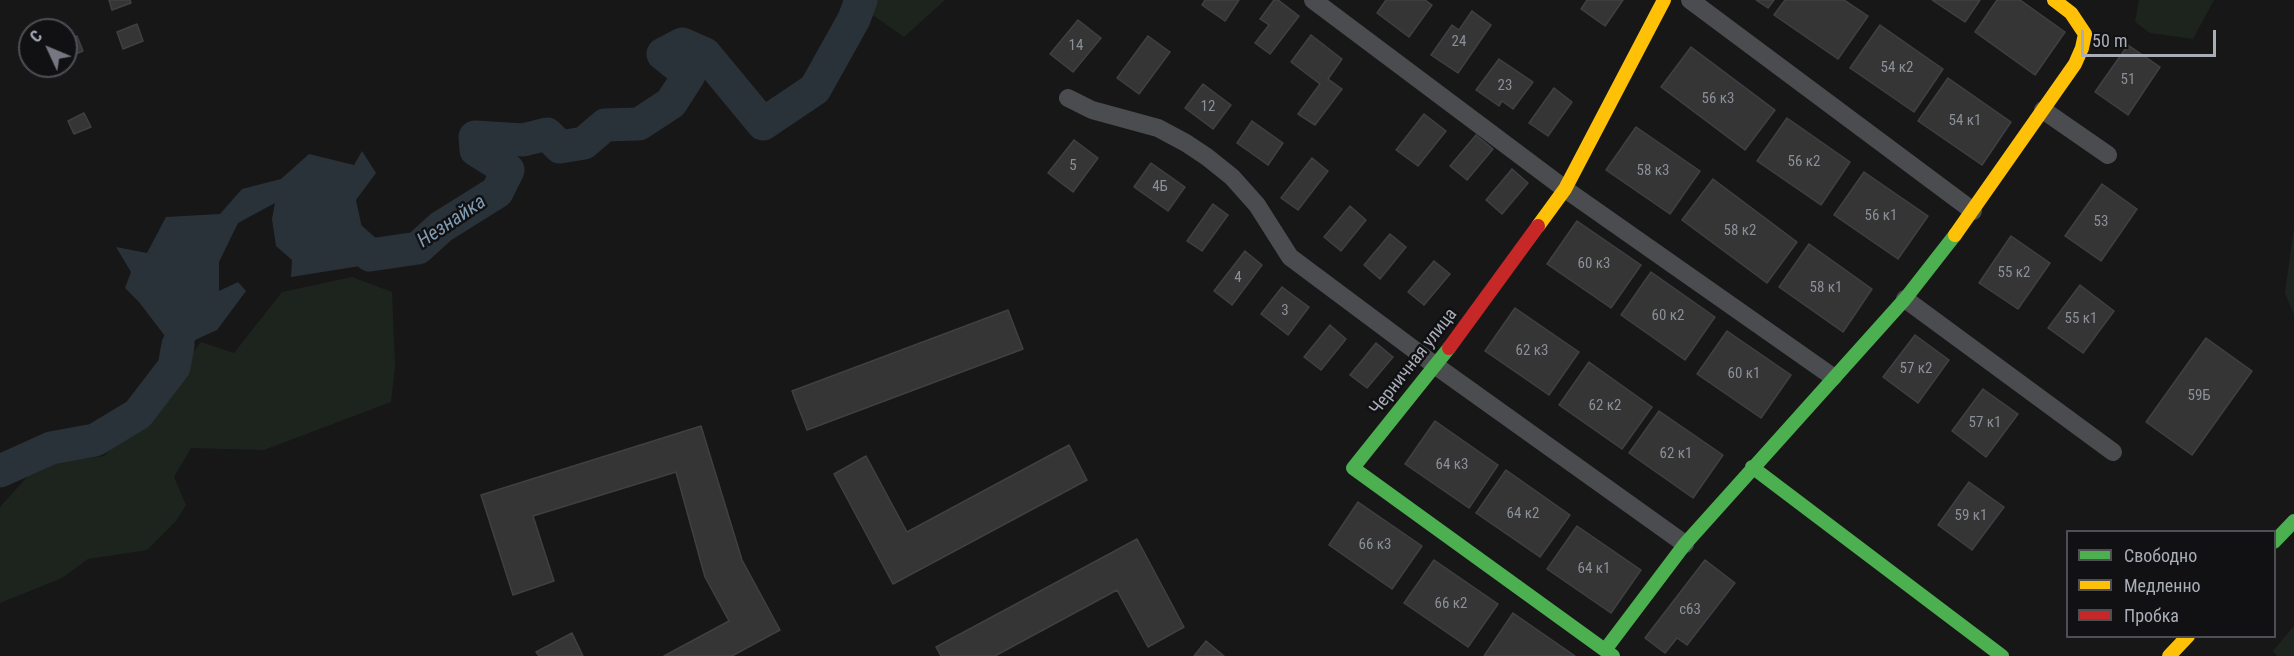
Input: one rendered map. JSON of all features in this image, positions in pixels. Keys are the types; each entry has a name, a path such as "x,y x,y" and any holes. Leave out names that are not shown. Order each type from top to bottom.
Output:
{"street":[{"path":"1313,0 1564,189 1833,376"},
{"name":"Черничная улица","path":"1609,653 1353,468 1436,366 1564,189 1664,0"},
{"path":"1690,0 1973,211"},
{"path":"1609,653 1686,544 1833,376 1905,299 1973,211 2075,64 2085,34 2071,13 2054,0"},
{"path":"1068,98 1092,110 1158,128 1207,157 1232,177 1257,205 1290,257 1436,366 1686,544"},
{"path":"2043,110 2108,155"},
{"path":"1905,299 2113,452"},
{"path":"1752,467 2002,656"},
{"path":"2276,540 2294,520"},
{"path":"2169,656 2186,638"}],"shaded area":[{"path":"851,0 945,0 904,37"},
{"path":"2139,0 2214,0 2193,39 2150,33 2135,22"},
{"path":"362,151 376,173 356,200 364,237 380,253 379,263 291,277 292,260 276,246 272,219 275,203 238,223 219,262 219,291 238,282 246,291 217,330 195,340 188,360 166,387 155,382 168,340 139,302 125,288 131,272 116,247 147,253 166,217 220,214 242,189 281,179 309,154 354,165"},
{"path":"2294,227 2294,315 2285,293"},
{"path":"352,277 392,292 395,366 391,402 264,450 191,448 174,477 186,505 176,521 147,550 88,559 62,578 0,603 0,507 38,465 104,456 138,422 201,342 234,353 282,292"},
{"path":"2294,626 2294,656 2277,656 2273,651"}],"building":[{"path":"109,0 130,0 131,3 112,10"},
{"path":"1205,0 1239,0 1225,21 1202,5"},
{"path":"1274,0 1278,0 1299,16 1270,54 1255,43 1269,25 1260,19"},
{"path":"1386,0 1425,0 1432,5 1409,37 1377,13"},
{"path":"1587,0 1623,0 1605,26 1581,9"},
{"path":"1756,0 1774,0 1768,8"},
{"path":"1785,0 1844,0 1868,16 1838,59 1774,15"},
{"path":"1932,0 1980,0 1965,22"},
{"path":"1997,0 2020,0 2065,32 2035,75 1975,32"},
{"path":"1472,11 1491,25 1458,73 1431,55 1452,25 1459,30"},
{"path":"1078,20 1101,38 1073,72 1050,54"},
{"path":"137,24 143,41 123,49 117,32"},
{"path":"1880,25 1943,69 1914,112 1850,68"},
{"path":"1311,35 1342,59 1328,79 1342,89 1315,125 1298,114 1320,84 1291,62"},
{"path":"1148,36 1170,52 1139,94 1117,78"},
{"path":"78,38 83,51 78,53"},
{"path":"2128,45 2160,67 2128,115 2095,92"},
{"path":"1691,47 1775,110 1745,150 1661,87"},
{"path":"1499,59 1533,82 1513,109 1502,101 1499,106 1476,90"},
{"path":"1948,78 2011,122 1982,165 1918,121"},
{"path":"1203,84 1231,105 1213,129 1185,108"},
{"path":"1554,88 1572,102 1548,136 1529,123"},
{"path":"84,113 91,127 74,134 68,121"},
{"path":"1424,114 1446,131 1418,166 1396,150"},
{"path":"1787,118 1850,162 1821,205 1757,161"},
{"path":"1252,121 1283,143 1268,165 1237,143"},
{"path":"1636,127 1700,171 1670,214 1606,170"},
{"path":"1476,135 1493,149 1467,180 1450,166"},
{"path":"1074,140 1098,158 1073,192 1048,173"},
{"path":"1312,158 1328,171 1298,210 1281,198"},
{"path":"1151,163 1185,187 1168,211 1134,187"},
{"path":"1512,169 1528,183 1502,214 1486,200"},
{"path":"1864,172 1928,216 1898,259 1834,215"},
{"path":"1713,179 1797,242 1767,283 1682,220"},
{"path":"2102,184 2137,209 2101,261 2065,236"},
{"path":"1213,204 1228,215 1202,251 1187,241"},
{"path":"1350,206 1366,220 1341,251 1324,237"},
{"path":"1577,221 1641,265 1611,308 1547,264"},
{"path":"1390,234 1406,247 1380,279 1364,265"},
{"path":"2011,236 2050,263 2018,309 1979,283"},
{"path":"1809,244 1872,289 1843,332 1779,287"},
{"path":"1245,251 1262,265 1232,305 1214,291"},
{"path":"1434,261 1450,274 1424,305 1408,292"},
{"path":"1651,272 1715,317 1685,360 1621,315"},
{"path":"2080,285 2114,311 2083,353 2048,328"},
{"path":"1282,287 1309,307 1288,335 1261,314"},
{"path":"1515,308 1579,352 1549,395 1485,351"},
{"path":"1008,310 1023,349 807,430 792,391"},
{"path":"1330,325 1346,339 1321,370 1304,357"},
{"path":"1727,331 1791,375 1761,418 1697,374"},
{"path":"1915,335 1949,360 1918,403 1883,377"},
{"path":"2206,338 2252,371 2192,455 2146,422"},
{"path":"1376,343 1393,357 1367,388 1350,375"},
{"path":"1589,362 1652,407 1622,449 1559,405"},
{"path":"1983,389 2018,414 1986,457 1952,431"},
{"path":"1659,411 1723,455 1693,498 1629,453"},
{"path":"1435,421 1498,465 1469,508 1405,464"},
{"path":"701,426 742,560 780,630 732,656 664,656 729,621 705,577 676,472 533,516 554,581 513,595 481,495"},
{"path":"1069,445 1087,480 893,584 834,474 866,456 907,532"},
{"path":"1506,470 1570,515 1540,557 1476,513"},
{"path":"1969,482 2004,507 1972,550 1938,525"},
{"path":"1358,502 1422,546 1392,589 1329,545"},
{"path":"1577,526 1641,570 1611,613 1547,569"},
{"path":"1137,539 1184,627 1148,647 1117,590 995,656 941,656 936,647"},
{"path":"1434,560 1498,604 1468,647 1404,603"},
{"path":"1705,560 1735,583 1687,645 1677,638 1665,653 1645,638"},
{"path":"1513,613 1575,656 1484,656"},
{"path":"572,633 583,656 539,656 536,652"},
{"path":"1206,641 1224,656 1194,656"}],"waterway":[{"name":"Незнайка","path":"345,233 370,255 418,248 441,227 497,192 508,170 476,150 475,137 523,140 547,134 560,147 584,143 605,125 639,124 671,103 689,75 663,54 682,44 705,54 763,124 815,89 854,19 861,0"},
{"name":"Незнайка","path":"0,471 51,448 95,440 138,414 174,367 178,345"}],"traffic: fast":[{"path":"1605,650 1685,544 1905,299 1955,235"},
{"path":"1449,348 1353,468 1613,656"},
{"path":"1752,467 2002,656"},
{"path":"2276,540 2294,521"}],"traffic: slow":[{"path":"1538,226 1565,189 1664,0"},
{"path":"1955,235 2075,64 2082,48 2085,34 2071,13 2054,0"},
{"path":"2169,656 2186,638"}],"traffic: jam":[{"path":"1449,348 1538,226"}]}
